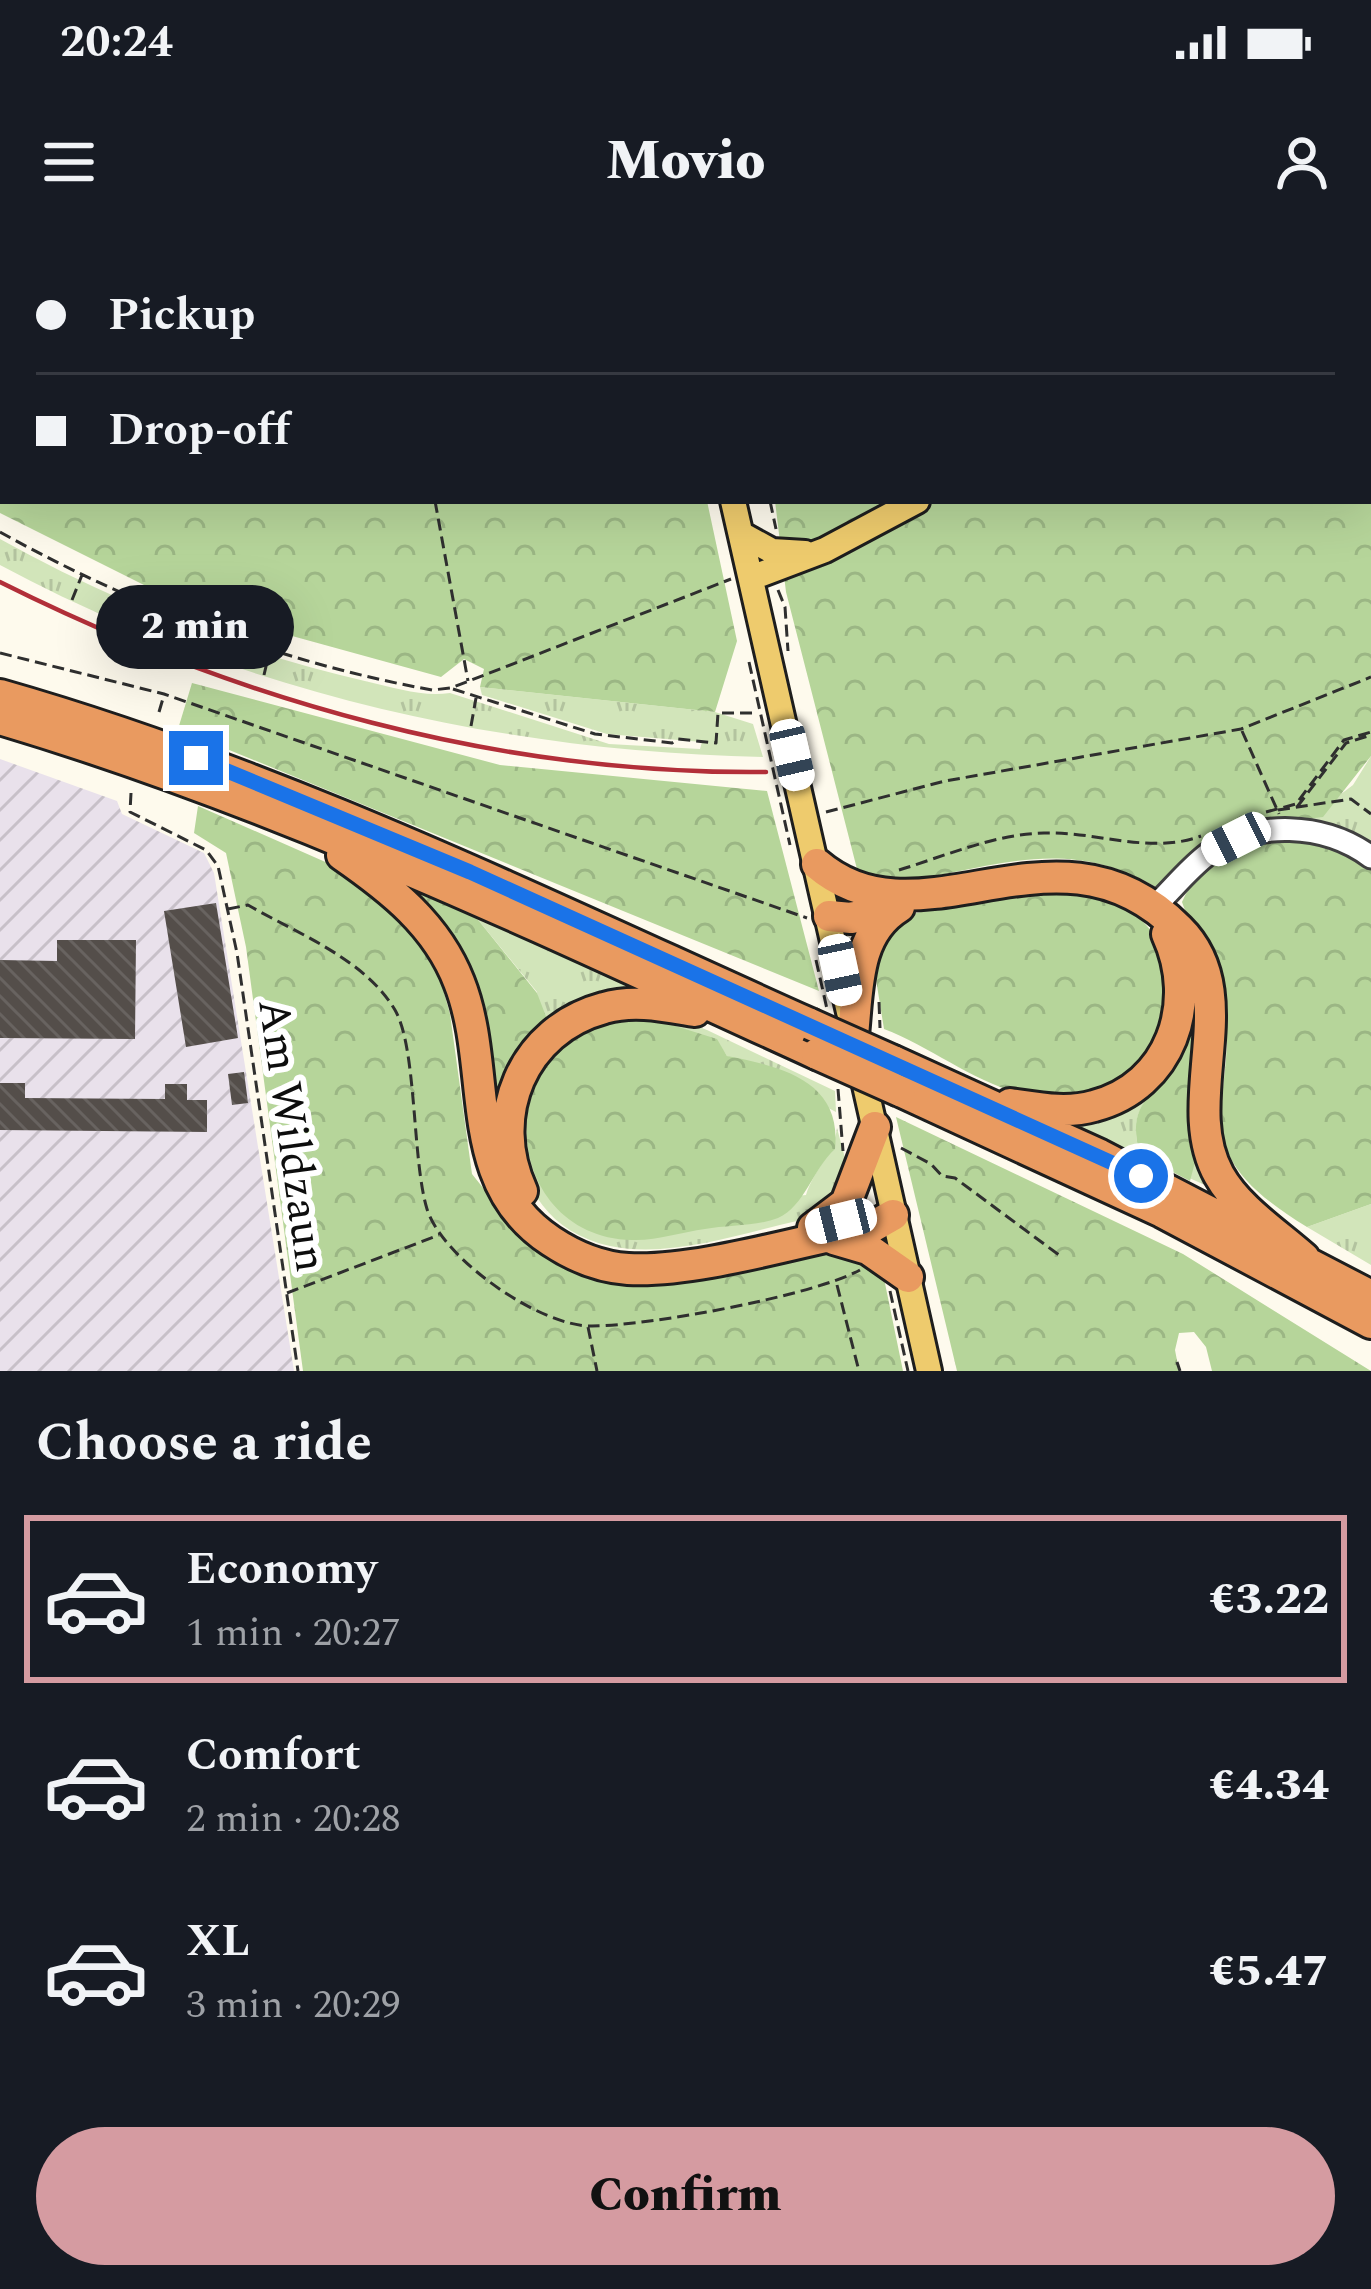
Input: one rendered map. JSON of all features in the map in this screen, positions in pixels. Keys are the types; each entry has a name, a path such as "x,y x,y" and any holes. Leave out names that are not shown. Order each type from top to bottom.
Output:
{"highway":[{"path":"0,695 247,777 896,1076 1368,1312"},
{"path":"0,719 119,755 288,818 735,1017"},
{"path":"288,818 401,899 448,957 470,1017 491,1167 511,1204 541,1235 581,1259 628,1269 818,1232 868,1249 908,1277"},
{"path":"817,865 853,885 892,892 928,894 1033,876 1077,875 1162,899 1207,988 1210,1027 1202,1106 1210,1154 1234,1196 1368,1312"},
{"path":"829,916 854,902 892,892"},
{"path":"854,1036 868,941 892,892"},
{"path":"972,1098 1070,1110 1107,1102 1142,1081 1168,1047 1181,1002 1178,964 1162,899"},
{"path":"813,1039 735,1017 629,1003 577,1018 552,1034 524,1067 510,1102 507,1136 516,1178 551,1227 582,1248 618,1258 678,1255 872,1227 893,1214"},
{"path":"896,1076 972,1098 1100,1155 1304,1258"},
{"path":"818,1232 846,1203 874,1127"}],"main road":[{"path":"734,504 747,582 829,916 929,1371"},
{"path":"747,582 825,550 911,504"},
{"path":"741,534 778,552 825,550"}],"lane":[{"path":"1162,899 1208,854 1267,830 1333,836 1371,856"}],"path":[{"path":"436,504 468,681"},
{"path":"771,504 778,541"},
{"path":"0,532 82,575 270,649 409,686 452,688 595,734 716,743 718,713 757,713 748,654"},
{"path":"72,600 82,575"},
{"path":"452,688 747,582 785,607 790,667"},
{"path":"264,675 270,649"},
{"path":"0,653 164,694 617,848 788,915 829,916"},
{"path":"824,812 945,781 1241,729 1371,677"},
{"path":"159,712 164,694"},
{"path":"471,726 476,698"},
{"path":"1241,729 1274,809"},
{"path":"1257,818 1296,804 1344,740 1371,734"},
{"path":"1297,807 1346,743 1371,734"},
{"name":"Am Wildzaun","path":"131,793 130,812 206,850 218,866 298,1371"},
{"path":"1274,809 1351,799 1371,814"},
{"path":"892,892 988,843 1043,833 1149,843 1212,832"},
{"path":"899,1148 931,1164 942,1176 956,1178 1063,1258"},
{"path":"287,1293 441,1234"},
{"path":"836,1283 859,1371"},
{"path":"588,1327 597,1371"},
{"path":"1177,1362 1180,1371"}],"shaded area":[{"path":"0,759 117,801 122,814 204,853 214,873 294,1371 0,1371"}],"green space":[{"path":"0,504 708,504 737,641 715,712 480,687 484,669 464,659 441,677 190,608 0,513"},
{"path":"775,504 1371,504 1371,756 1323,817 1263,824 1156,887 1120,870 1053,859 1021,860 883,884 857,869 786,592"},
{"path":"0,539 180,624 321,670 409,691 450,693 609,744 700,749 702,742 607,734 482,695 480,687 715,712 753,724 763,757 566,742 468,727 274,679 180,647 0,565"},
{"path":"192,683 500,765 767,791 819,991 178,729"},
{"path":"1371,756 1371,848 1304,822 1353,785"},
{"path":"198,806 339,868 405,921 441,981 450,1014 472,1174 515,1228 557,1260 822,1251 880,1259 903,1371 303,1371 246,947 226,853 194,833"},
{"path":"1280,836 1339,845 1371,865 1371,1204 1307,1227 1263,1196 1237,1168 1224,1142 1226,1019 1219,976 1182,902 1210,865"},
{"path":"1046,887 1110,898 1151,931 1168,964 1171,999 1161,1033 1140,1063 1110,1085 1072,1097 1027,1095 991,1083 884,1029 873,961 875,941 916,913"},
{"path":"416,892 475,916 537,993 547,1019 517,1051 519,1065 497,1117 481,1044 413,897"},
{"path":"475,916 659,998 641,998 519,1065 517,1052 540,1029 537,992"},
{"path":"1168,923 1186,946 1201,996 1196,992 1190,996 1178,1053 1137,1121 1140,1155 1160,1165 1048,1116 1119,1103 1164,1066 1184,1021 1187,991"},
{"path":"1196,991 1199,1147 1190,1181 1140,1155 1136,1123 1179,1048"},
{"path":"1202,1001 1199,1130 1221,1192 1190,1178 1199,1147 1194,1086"},
{"path":"615,1016 687,1022 707,1030 835,1091 836,1112 727,1056 716,1039 539,1182 571,1220 806,1195 837,1128 851,1181 817,1213 801,1220 706,1243 633,1249 575,1233 549,1213 532,1187 522,1158 521,1127 528,1095 543,1065 565,1038"},
{"path":"650,1018 717,1039 727,1056 788,1073 819,1093 835,1126 835,1149 787,1212 761,1223 632,1240 591,1231 559,1211 538,1181 528,1146 529,1109 541,1073 566,1043 604,1022"},
{"path":"896,1117 1183,1254 1371,1371 1212,1371 1206,1347 1194,1332 1179,1333 1175,1350 1179,1371 957,1371"},
{"path":"1371,1204 1371,1265 1307,1227"}],"building":[{"path":"216,903 238,1038 186,1047 164,911"},
{"path":"57,940 136,940 135,1039 0,1038 0,960 57,961"},
{"path":"244,1072 248,1103 232,1105 228,1074"},
{"path":"0,1083 25,1083 25,1098 165,1099 165,1084 187,1084 187,1100 207,1100 207,1132 0,1130"}],"railway":[{"path":"0,582 183,662 372,723 567,760 666,770 766,772"}],"route":[{"path":"196,758 470,872 1141,1176"}]}
